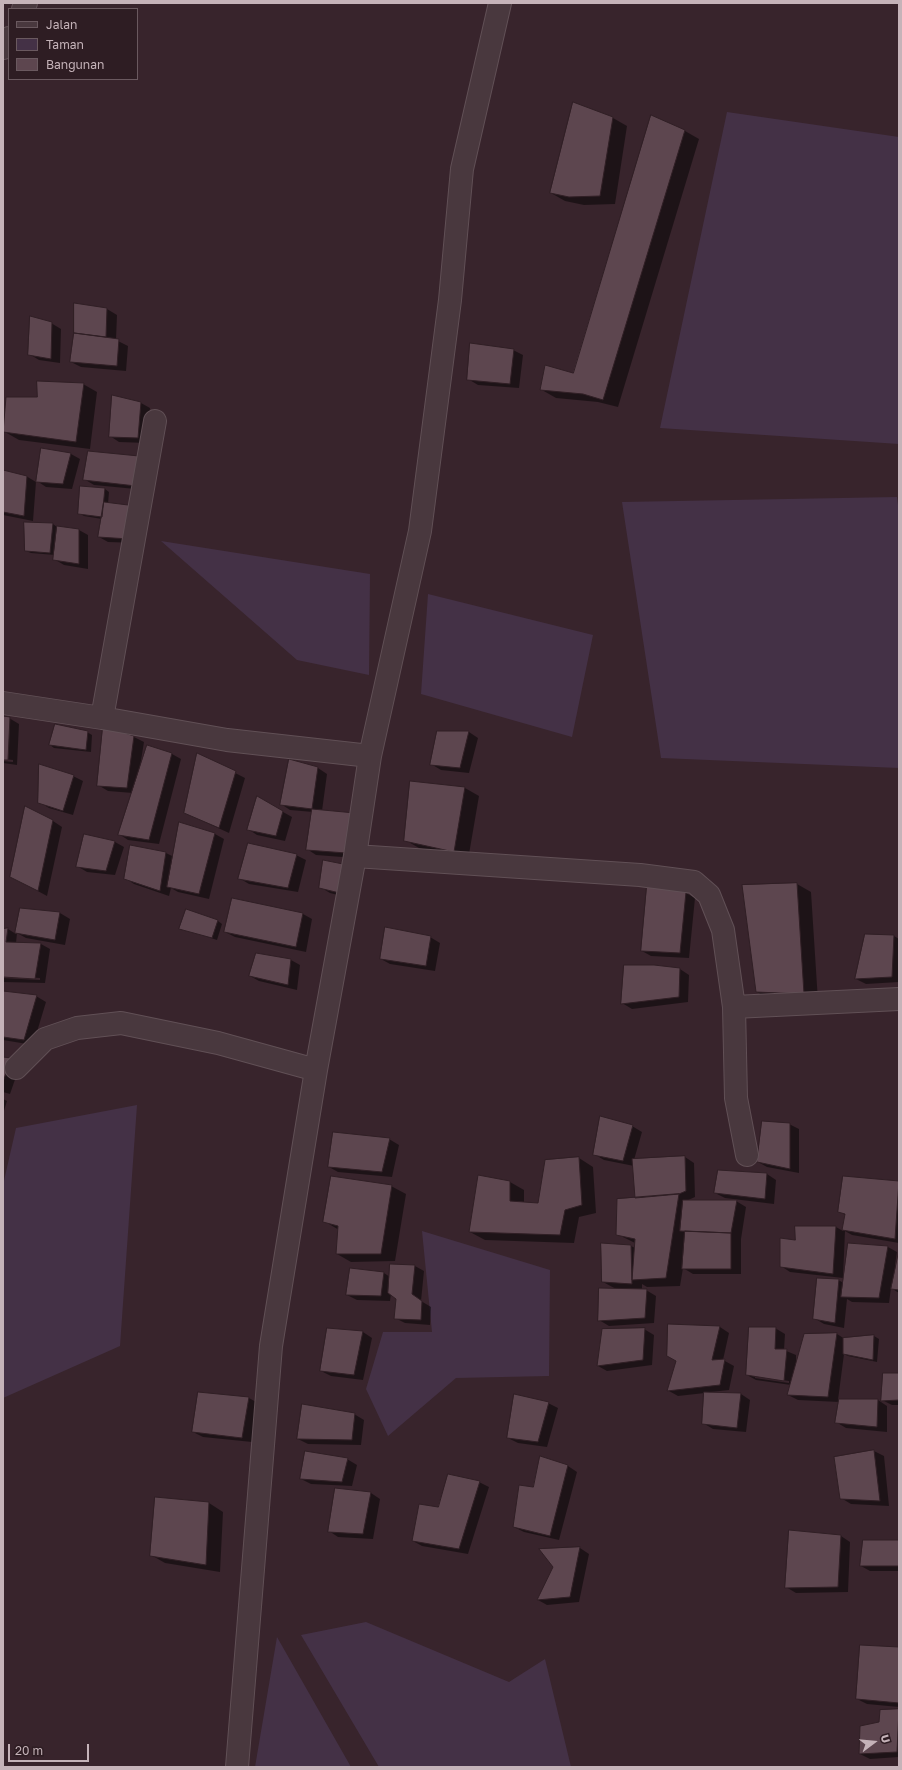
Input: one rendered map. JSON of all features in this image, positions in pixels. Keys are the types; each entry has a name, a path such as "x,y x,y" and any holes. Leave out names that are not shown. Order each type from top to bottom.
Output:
{"street":[{"path":"237,1767 271,1346 316,1070 355,856 370,756 420,532 450,300 462,169 500,3"},
{"path":"102,718 155,421"},
{"path":"3,703 102,718 227,740 370,756"},
{"path":"355,856 640,875 694,882 709,895 723,930 734,1007 736,1098 746,1155"},
{"path":"734,1007 899,999"},
{"path":"16,1068 45,1040 77,1028 121,1023 218,1043 316,1070"}],"green space":[{"path":"727,112 899,137 899,444 660,428"},
{"path":"897,497 899,513 899,768 661,758 622,502"},
{"path":"161,541 370,574 369,675 297,660"},
{"path":"428,594 593,635 572,737 421,694"},
{"path":"137,1105 120,1346 3,1398 3,1185 16,1128"},
{"path":"422,1231 550,1270 549,1376 456,1378 388,1436 366,1389 383,1332 432,1332"},
{"path":"366,1622 509,1682 545,1659 571,1767 379,1767 301,1635"},
{"path":"277,1637 351,1767 255,1767"}],"building":[{"path":"573,102 613,117 600,196 569,197 550,193"},
{"path":"651,115 685,130 603,400 583,394 540,390 545,365 573,373"},
{"path":"74,303 107,308 106,337 74,333"},
{"path":"30,316 52,322 51,359 28,355"},
{"path":"74,333 119,339 117,366 70,362"},
{"path":"470,343 514,349 510,384 467,380"},
{"path":"37,381 84,383 76,442 3,432 6,397 37,397"},
{"path":"112,395 141,402 138,438 109,437"},
{"path":"41,448 71,453 63,484 36,482"},
{"path":"88,451 139,456 136,486 83,480"},
{"path":"3,470 27,476 24,516 3,512"},
{"path":"80,486 105,488 102,517 78,514"},
{"path":"104,502 136,506 129,539 98,537"},
{"path":"24,522 53,523 50,553 25,551"},
{"path":"57,526 79,529 79,564 53,560"},
{"path":"3,716 10,717 8,760 3,760"},
{"path":"55,724 88,731 86,750 49,745"},
{"path":"103,726 134,736 127,788 97,786"},
{"path":"437,731 469,731 460,768 430,765"},
{"path":"147,745 172,753 149,840 118,835"},
{"path":"197,753 236,771 219,828 184,813"},
{"path":"289,759 318,767 312,809 280,805"},
{"path":"39,764 74,775 63,811 38,803"},
{"path":"410,781 465,787 454,852 404,841"},
{"path":"257,796 283,811 276,836 247,830"},
{"path":"25,806 53,820 38,891 10,877"},
{"path":"312,809 355,813 346,853 306,850"},
{"path":"179,822 215,833 199,894 167,887"},
{"path":"84,834 115,841 106,871 76,867"},
{"path":"248,843 297,854 288,888 238,879"},
{"path":"130,845 166,852 160,891 124,879"},
{"path":"323,860 353,866 348,895 319,888"},
{"path":"797,883 804,994 756,992 742,885"},
{"path":"647,885 686,892 680,953 641,951"},
{"path":"232,898 303,913 296,947 224,932"},
{"path":"20,908 60,912 55,940 15,933"},
{"path":"186,909 218,920 212,938 179,929"},
{"path":"385,927 431,936 426,966 380,959"},
{"path":"8,928 6,942 41,943 35,979 3,977 3,929"},
{"path":"865,934 894,935 892,977 855,979"},
{"path":"256,953 291,959 288,985 249,976"},
{"path":"624,965 654,965 680,968 679,997 621,1004"},
{"path":"3,991 37,995 24,1040 3,1037"},
{"path":"3,1057 11,1058 3,1082"},
{"path":"600,1116 633,1125 623,1161 593,1155"},
{"path":"762,1121 790,1123 790,1169 757,1162"},
{"path":"333,1132 390,1138 382,1172 328,1167"},
{"path":"685,1156 686,1191 679,1194 635,1198 632,1159"},
{"path":"579,1157 582,1205 565,1210 560,1235 469,1232 478,1175 510,1181 510,1201 538,1203 545,1160"},
{"path":"718,1170 767,1173 765,1199 714,1193"},
{"path":"331,1176 392,1185 381,1254 336,1254 338,1226 323,1222"},
{"path":"843,1176 899,1181 895,1239 842,1230 845,1214 838,1212"},
{"path":"679,1194 666,1278 632,1280 635,1239 616,1235 617,1199"},
{"path":"683,1200 737,1200 731,1233 680,1231"},
{"path":"795,1226 836,1226 833,1274 780,1267 780,1238 795,1240"},
{"path":"685,1231 731,1233 731,1269 682,1269"},
{"path":"601,1243 631,1245 632,1284 602,1282"},
{"path":"848,1243 888,1246 879,1298 841,1297"},
{"path":"899,1250 899,1290 891,1289"},
{"path":"390,1264 415,1265 412,1294 422,1301 421,1320 394,1319 396,1299 388,1293"},
{"path":"350,1268 384,1272 381,1296 346,1295"},
{"path":"817,1278 839,1279 835,1323 813,1319"},
{"path":"599,1288 647,1289 645,1318 598,1321"},
{"path":"668,1324 720,1326 712,1360 725,1359 720,1385 667,1391 676,1361 667,1356"},
{"path":"749,1327 776,1327 775,1349 787,1349 784,1381 746,1375"},
{"path":"327,1328 363,1331 354,1375 320,1371"},
{"path":"645,1328 643,1360 597,1366 602,1329"},
{"path":"837,1333 828,1397 787,1395 804,1334"},
{"path":"874,1335 873,1360 843,1354 843,1338"},
{"path":"883,1373 899,1373 899,1400 881,1401"},
{"path":"198,1392 249,1397 242,1438 192,1432"},
{"path":"704,1392 741,1393 737,1428 702,1424"},
{"path":"514,1394 549,1402 538,1442 507,1438"},
{"path":"839,1399 878,1399 877,1427 835,1423"},
{"path":"302,1404 355,1413 352,1440 297,1439"},
{"path":"874,1450 880,1501 840,1499 834,1457"},
{"path":"305,1451 348,1458 342,1482 300,1479"},
{"path":"540,1456 568,1465 550,1536 513,1527 519,1485 533,1487"},
{"path":"448,1474 480,1481 459,1549 412,1541 419,1504 438,1507"},
{"path":"335,1488 371,1492 363,1534 328,1532"},
{"path":"155,1497 209,1502 206,1565 150,1556"},
{"path":"789,1530 841,1535 838,1587 785,1588"},
{"path":"863,1540 899,1540 899,1566 860,1566"},
{"path":"580,1547 570,1597 537,1600 553,1567 539,1549"},
{"path":"860,1645 899,1647 899,1703 856,1699"},
{"path":"899,1709 897,1752 859,1754 860,1726 879,1722 880,1710"}]}
